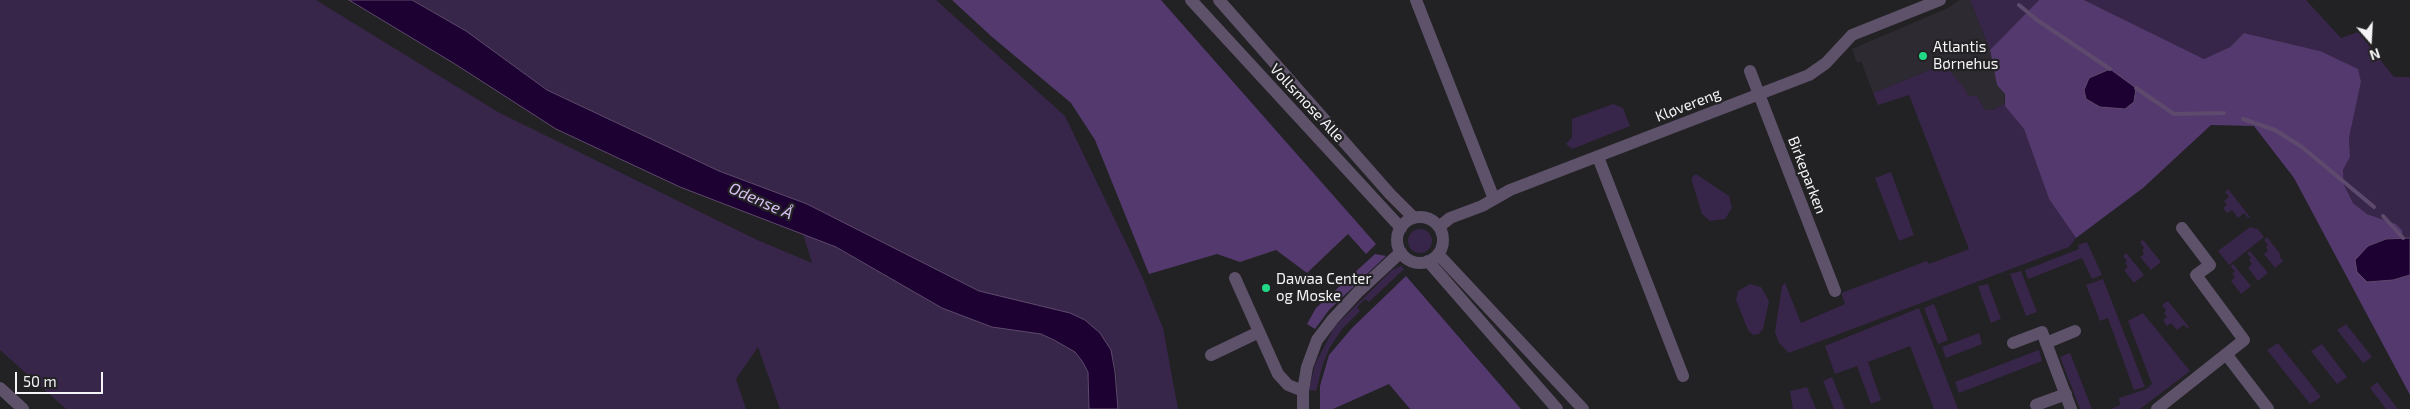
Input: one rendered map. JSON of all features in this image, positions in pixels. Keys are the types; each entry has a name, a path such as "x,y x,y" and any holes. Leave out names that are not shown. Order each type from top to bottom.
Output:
{"street":[{"name":"Vollsmose Alle","path":"1190,0 1401,228"},
{"name":"Vollsmose Alle","path":"1219,0 1390,194 1414,218"},
{"path":"1416,0 1494,199"},
{"name":"Kløvereng","path":"1438,227 1450,218 1510,190 1758,96 1817,70 1844,40 1860,31 1940,0"},
{"name":"Birkeparken","path":"1750,71 1758,96 1835,291"},
{"path":"1598,156 1683,376"},
{"path":"1414,218 1426,218 1438,227 1443,240 1433,257 1415,262 1401,252 1397,241 1401,228 1414,218"},
{"path":"2157,409 2244,340 2196,275 2210,265 2182,228"},
{"path":"1303,409 1303,391 1307,367 1317,340 1332,319 1358,291 1401,252"},
{"path":"1433,257 1557,409"},
{"path":"1433,257 1584,409"},
{"path":"1235,278 1278,374 1288,385 1303,391"},
{"path":"2046,343 2075,331"},
{"path":"1211,354 1260,332"},
{"path":"2013,343 2042,332 2072,409"},
{"path":"2226,354 2268,409"},
{"path":"0,388 22,409"},
{"path":"2036,405 2066,394"}],"shaded area":[{"path":"0,0 316,0 498,112 755,239 812,263 803,234 836,247 942,308 992,327 1041,334 1054,340 1075,352 1088,372 1089,409 780,409 758,347 736,379 746,409 66,409 0,350"},
{"path":"413,0 936,0 1065,116 1141,274 1163,328 1178,409 1118,409 1116,371 1111,353 979,291 807,204 719,171 547,90 466,31"},
{"path":"952,0 1161,0 1376,244 1366,254 1348,234 1307,273 1276,250 1240,262 1217,254 1149,274 1095,140 1071,103 991,36"},
{"name":"Atlantis Børnehus","path":"1959,0 1970,0 1990,50 1997,85 2005,94 2004,104 1993,110 1985,110 1977,96 1968,96 1954,76 1943,67 1937,67 1873,93 1861,61 1857,63 1852,49 1948,8"},
{"path":"1970,0 2039,0 1990,50"},
{"path":"2039,0 2084,0 2204,59 2230,47 2244,33 2320,51 2358,69 2361,82 2349,138 2350,157 2343,170 2344,185 2353,203 2367,214 2396,224 2402,230 2403,238 2386,239 2368,246 2355,261 2357,272 2393,280 2410,275 2410,395 2294,178 2254,126 2211,125 2143,188 2076,238 2049,199 2024,129 2005,106 2005,94 1997,85 1990,50"},
{"path":"2084,0 2306,0 2341,38 2358,32 2394,77 2410,77 2410,238 2403,238 2402,230 2396,224 2367,214 2353,203 2344,185 2343,170 2350,157 2349,138 2361,82 2320,51 2244,33 2230,47 2204,59"},
{"path":"1937,67 1950,71 1965,89 1968,96 1977,96 1985,110 1993,110 2004,104 2024,129 2049,199 2076,238 2069,247 1789,353 1779,343 1775,332 1782,286 1785,283 1801,323 1845,304 1841,293 1927,261 1929,264 1969,249 1909,95 1878,105 1873,93"},
{"path":"1613,104 1623,108 1630,126 1572,149 1566,144 1572,137 1572,119"},
{"path":"1891,172 1914,235 1899,241 1875,178"},
{"path":"1696,174 1729,196 1732,208 1725,219 1710,221 1702,214 1692,181 1692,177"},
{"path":"2228,189 2250,217 2248,218 2244,213 2238,218 2232,210 2227,213 2223,208 2227,205 2224,201 2229,197 2225,192"},
{"path":"2250,227 2258,229 2264,237 2229,265 2218,251"},
{"path":"1420,229 1429,232 1432,241 1429,250 1420,253 1411,250 1408,241 1411,232"},
{"path":"2267,237 2281,255 2279,256 2283,261 2275,268 2264,254 2268,251 2266,247 2268,245 2264,240"},
{"path":"2143,240 2161,262 2151,270 2140,257 2144,254 2142,250 2144,248 2140,242"},
{"path":"2087,242 2102,275 2092,279 2082,258 2028,279 2025,270 2079,249 2078,245"},
{"path":"2250,251 2268,273 2258,281 2248,268 2252,264 2249,260 2251,258 2247,253"},
{"path":"2126,253 2144,275 2134,283 2124,270 2128,267 2125,263 2127,261 2123,256"},
{"path":"1375,254 1386,256 1329,310 1315,329 1307,324 1316,308"},
{"path":"2233,264 2251,286 2241,294 2231,281 2235,277 2232,274 2235,271 2230,266"},
{"path":"1401,266 1404,269 1369,302 1365,299 1357,307 1360,311 1343,328 1330,347 1323,364 1316,391 1309,390 1315,364 1335,326 1392,270"},
{"path":"2021,271 2037,312 2026,316 2010,274"},
{"path":"1406,276 1521,409 1410,409 1389,384 1333,409 1320,409 1320,386 1329,355 1352,328"},
{"path":"2103,279 2145,387 2134,390 2108,318 2100,321 2086,285"},
{"path":"1750,284 1761,287 1769,301 1763,329 1759,334 1753,335 1748,330 1736,300 1738,291"},
{"path":"1988,284 2001,319 1991,323 1978,286"},
{"path":"2168,301 2189,327 2187,328 2184,325 2177,330 2171,323 2167,326 2163,320 2167,317 2164,313 2166,310 2162,305"},
{"path":"1934,304 1948,340 1938,344 1924,308"},
{"path":"1919,308 1958,409 1934,409 1910,346 1868,362 1881,400 1871,404 1857,366 1835,374 1825,346"},
{"path":"2143,313 2190,371 2140,409 2111,409 2120,405 2119,398 2146,389 2152,384 2128,321"},
{"path":"2346,324 2372,357 2363,363 2337,330"},
{"path":"1979,333 1982,344 1946,358 1942,347"},
{"path":"2278,343 2321,397 2310,404 2267,350"},
{"path":"2322,344 2347,377 2337,384 2311,351"},
{"path":"2039,350 2042,361 1959,393 1955,382"},
{"path":"2070,353 2092,409 2080,409 2060,357"},
{"path":"1832,377 1845,409 1834,409 1823,381"},
{"path":"2377,382 2398,409 2386,409 2370,388"},
{"path":"1807,387 1816,409 1793,409 1790,391"}],"water":[{"name":"Odense Å","path":"349,0 412,0 466,31 547,90 719,171 807,204 979,291 1070,313 1085,320 1100,333 1111,350 1118,409 1089,409 1088,372 1075,352 1054,340 1041,334 992,327 942,308 836,247 680,187 556,129 455,64"},
{"path":"2110,69 2136,88 2134,102 2125,109 2100,107 2086,99 2084,90 2089,78"},
{"path":"2410,238 2410,275 2393,280 2367,282 2357,272 2355,260 2368,246 2386,239"}],"waterway":[{"path":"2019,5 2037,20 2110,69"},
{"path":"2136,88 2174,114 2224,113"},
{"path":"2243,119 2275,130 2302,147 2374,207"},
{"path":"2383,216 2403,238"}],"place":[{"name":"Atlantis Børnehus","path":"1923,56"},
{"name":"Dawaa Center og Moske","path":"1266,288"}]}
